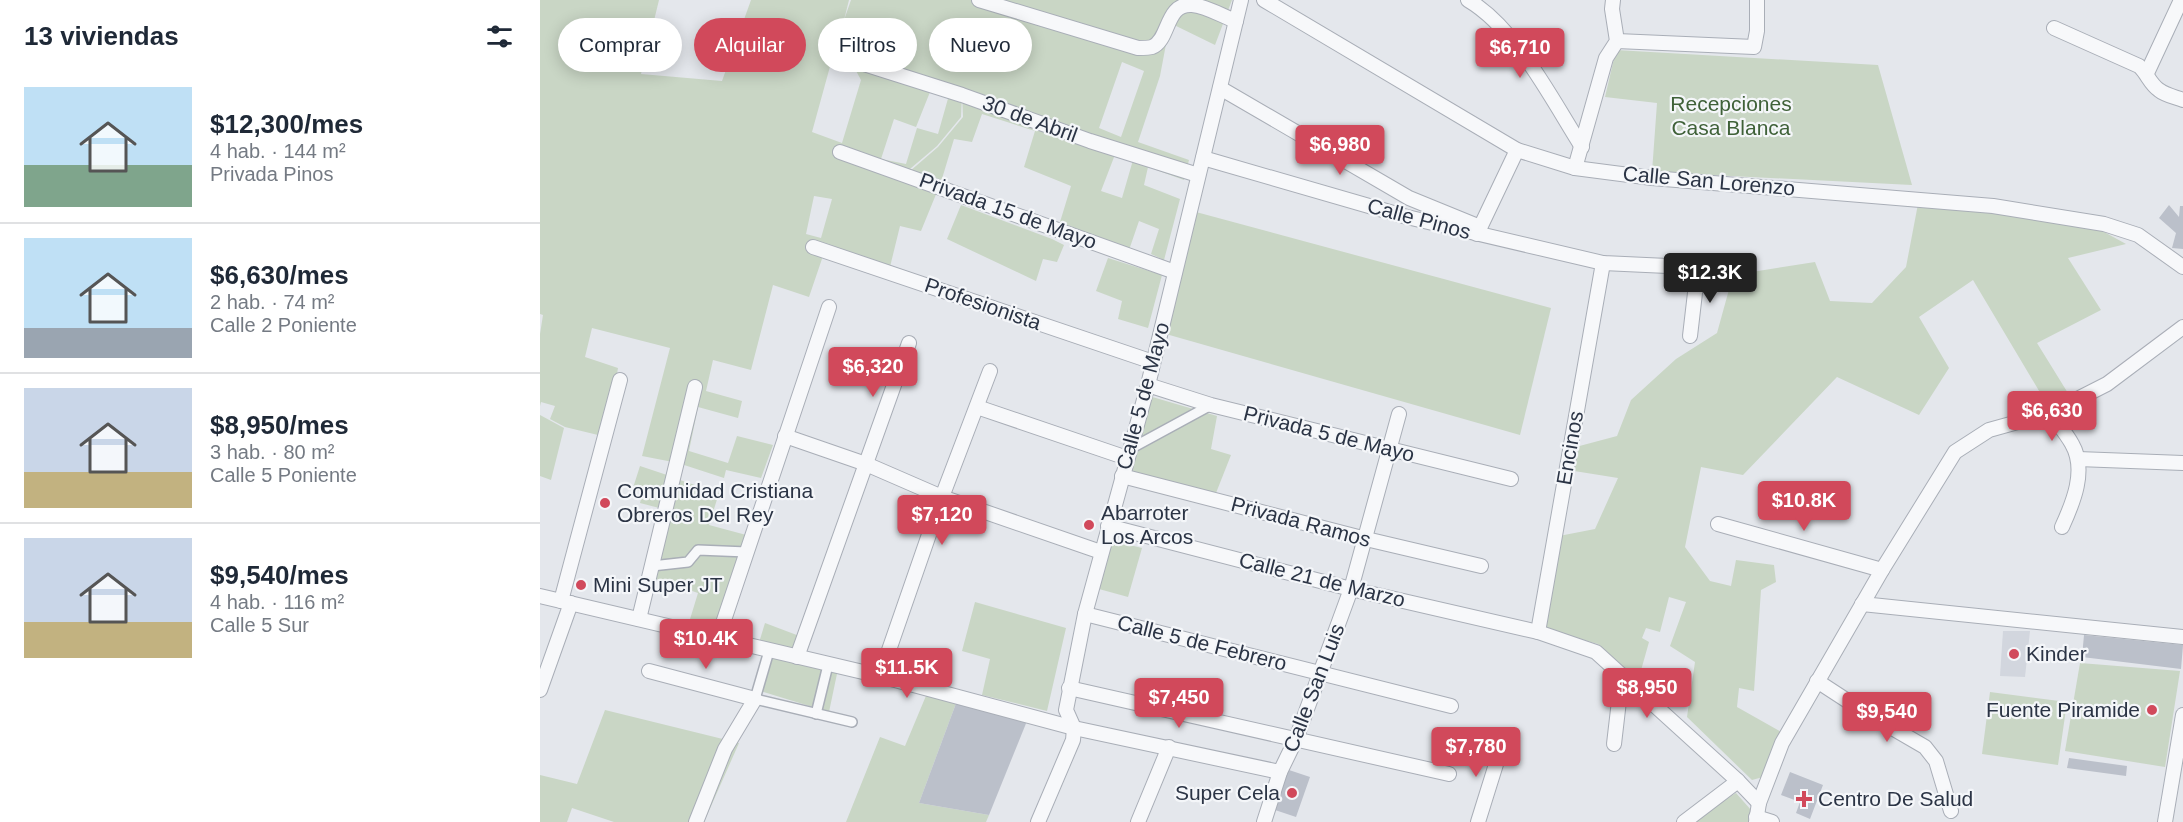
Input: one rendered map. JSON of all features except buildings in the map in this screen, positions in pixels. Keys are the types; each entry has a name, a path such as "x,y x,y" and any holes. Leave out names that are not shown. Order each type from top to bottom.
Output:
{"street":[{"path":"979,0 1138,48 1153,46 1161,39 1168,21 1179,8 1186,5 1195,5 1236,21"},
{"name":"Calle 5 de Mayo","path":"1038,822 1073,740 1074,728 1066,710 1085,614 1148,385 1241,0"},
{"name":"Calle San Lorenzo","path":"1264,0 1517,150 1575,168 1652,178 1993,206 2104,224 2138,235 2183,267"},
{"path":"1468,0 1484,9 1518,46 1582,147"},
{"path":"1575,168 1606,58 1617,41 1612,9 1613,0"},
{"path":"1617,41 1754,47 1757,31 1757,0"},
{"path":"2147,73 2181,0"},
{"path":"2054,28 2139,66 2147,73 2159,91 2183,100"},
{"name":"30 de Abril","path":"889,72 962,95 1090,141 1198,175"},
{"path":"1220,87 1409,198 1479,230 1517,150"},
{"name":"Privada 15 de Mayo","path":"840,152 1175,272"},
{"name":"Calle Pinos","path":"1203,158 1407,217 1479,230 1603,263 1732,269"},
{"name":"Profesionista","path":"813,247 1153,362"},
{"name":"Encinos","path":"1538,632 1603,263"},
{"path":"1690,336 1698,267"},
{"path":"718,638 829,307"},
{"path":"1772,822 1757,814 1782,742 1882,570 1955,452 1989,430 2050,413 2107,384 2183,327"},
{"path":"796,657 909,343"},
{"path":"880,676 942,497 990,371"},
{"path":"540,690 566,602 620,380"},
{"name":"Privada 5 de Mayo","path":"1148,385 1211,405 1511,479"},
{"path":"639,620 695,387"},
{"path":"976,406 1128,454 1211,405"},
{"path":"2050,413 2073,445 2079,468 2073,502 2062,527"},
{"name":"Calle San Luis","path":"1270,821 1280,772 1296,739 1351,589 1399,414"},
{"path":"786,436 866,464 942,497 1101,552"},
{"path":"2078,459 2183,463"},
{"name":"Privada Ramos","path":"1122,476 1481,566"},
{"path":"1718,524 1882,570"},
{"name":"Calle 21 de Marzo","path":"1108,526 1351,589 1538,632 1596,652 1738,781 1757,814"},
{"path":"652,566 688,562 698,550 747,552"},
{"path":"540,596 880,676 1074,728 1280,772"},
{"path":"1862,604 2183,637"},
{"name":"Calle 5 de Febrero","path":"1085,614 1451,706"},
{"path":"696,822 725,749 754,699 769,651"},
{"path":"816,714 828,665"},
{"path":"649,671 852,722"},
{"path":"1614,744 1622,675"},
{"path":"1817,681 1925,747 1936,762 1951,811"},
{"path":"1069,688 1449,774"},
{"path":"2165,822 2176,798 2183,715"},
{"path":"1478,822 1502,745"},
{"path":"1138,822 1168,747"},
{"path":"1684,822 1738,781"}],"shaded area":[{"name":"Kinder","path":"2003,631 2030,631 2025,677 2000,676"}],"green space":[{"path":"540,0 659,0 655,18 558,18 558,72 641,72 641,74 722,81 725,72 806,72 806,18 745,18 751,0 849,0 844,18 818,18 818,72 828,72 812,132 842,143 861,80 857,72 917,72 917,18 845,18 851,0 1232,0 1215,45 1170,23 1160,76 1138,142 1189,160 1184,180 1148,167 1144,185 1180,199 1164,260 1151,254 1159,229 1139,221 1129,250 1060,222 1071,186 1024,167 1035,131 982,114 972,142 954,139 941,182 909,172 938,147 963,117 962,94 961,117 937,146 904,174 939,187 921,231 900,226 889,271 825,250 809,297 773,285 751,370 713,360 706,391 742,401 738,418 698,407 689,451 728,463 737,436 773,445 761,478 726,470 724,478 678,463 642,456 670,348 592,328 585,357 618,368 610,414 598,435 565,427 550,419 555,406 541,402 540,406 540,334 543,315 540,314","holes":["1122,62 1144,71 1121,137 1099,128","930,92 949,95 938,134 917,128 906,164 881,159 894,119 916,127","1116,152 1133,160 1122,198 1101,191","814,196 832,199 821,238 806,234"]},
{"name":"Recepciones Casa Blanca","path":"1616,50 1878,65 1912,185 1652,172 1657,103 1605,97"},
{"path":"1918,204 1989,211 2097,228 2126,244 2068,258 2101,310 2037,343 2071,398 2048,406 1973,280 1919,317 1949,368 1919,415 1837,377 1743,475 1701,467 1685,547 1710,581 1731,586 1736,560 1774,565 1776,582 1761,590 1754,691 1739,688 1737,707 1783,733 1763,777 1752,780 1687,717 1695,662 1670,646 1686,602 1669,597 1660,632 1646,628 1642,638 1649,642 1638,681 1598,644 1541,628 1559,536 1595,529 1618,478 1568,470 1572,448 1617,436 1631,400 1676,359 1717,333 1733,275 1815,262 1830,301 1872,303 1906,267"},
{"path":"961,205 1064,245 1057,262 1043,259 1036,281 947,239"},
{"path":"1196,212 1551,308 1520,435 1166,334"},
{"path":"1108,258 1162,275 1148,328 1118,319 1122,301 1096,291"},
{"path":"1149,396 1217,416 1211,449 1231,455 1216,493 1129,472"},
{"path":"540,415 564,428 551,480 540,476"},
{"path":"640,466 676,478 667,510 640,503 643,491 632,491"},
{"path":"680,480 719,493 709,525 750,536 716,636 687,629 698,593 653,578"},
{"path":"1110,540 1142,548 1128,597 1099,589"},
{"path":"975,602 1066,628 1047,711 982,695 990,659 962,651"},
{"path":"765,623 802,637 796,656 758,646"},
{"path":"770,653 838,669 829,712 760,691"},
{"path":"2080,663 2180,671 2165,767 2065,751"},
{"path":"928,691 958,698 919,803 989,815 986,822 846,822 880,737 905,746"},
{"path":"1990,692 2067,702 2058,765 1982,754"},
{"path":"605,710 739,743 704,822 614,822 572,808 567,822 540,822 540,775 577,784"},
{"path":"1736,793 1751,810 1752,822 1691,822"}],"place":[{"name":"Comunidad Cristiana Obreros Del Rey","path":"605,503"},
{"name":"Abarroter Los Arcos","path":"1089,525"},
{"name":"Mini Super JT","path":"581,585"},
{"name":"Kinder","path":"2014,654"},
{"name":"Fuente Piramide","path":"2152,710"},
{"name":"Super Cela","path":"1292,793"},
{"name":"Centro De Salud","path":"1804,799"}]}
